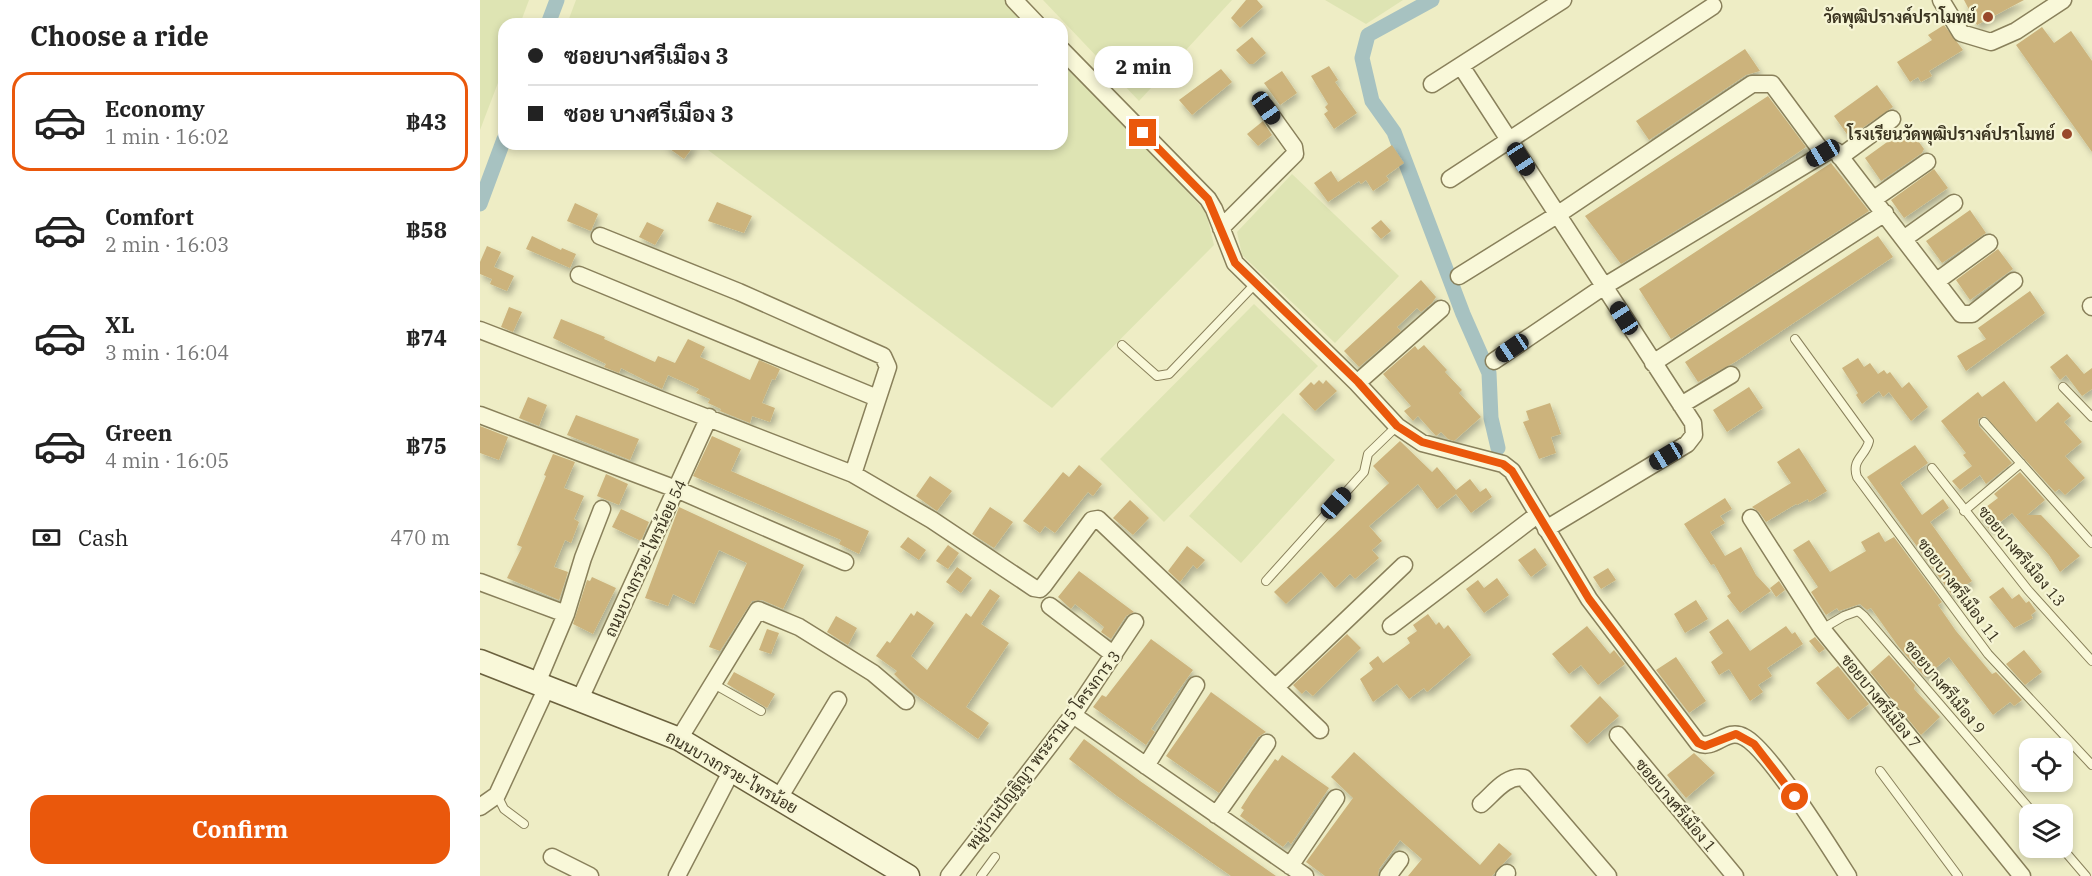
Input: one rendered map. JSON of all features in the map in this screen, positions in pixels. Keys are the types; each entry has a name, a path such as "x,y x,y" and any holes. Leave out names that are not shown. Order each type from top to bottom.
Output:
{"main road":[{"name":"ถนนบางกรวย-ไทรน้อย","path":"480,661 679,739 908,876"}],"street":[{"path":"1014,0 1031,18"},
{"path":"1432,84 1563,0"},
{"path":"1941,0 1961,33 1991,42 2016,31 2063,0"},
{"path":"1450,179 1713,6"},
{"path":"1068,56 1208,199 1235,263 1358,382 1397,426 1422,442 1503,464 1512,471 1589,599 1698,743 1705,746 1736,734 1754,744 1795,797 1848,876"},
{"path":"1391,626 1542,522 1687,444 1694,435 1693,423 1461,66"},
{"path":"1459,276 1557,215 1752,84 1772,84 1823,153"},
{"path":"1221,228 1295,154 1294,147 1266,108"},
{"path":"1840,157 1892,119"},
{"path":"1494,361 1604,287 1823,153 1836,151 1905,238 1961,314 1966,316 1972,314 2014,281"},
{"path":"1874,199 1927,162"},
{"path":"1905,238 1954,203"},
{"path":"1653,363 1885,213"},
{"path":"600,236 739,292 883,356 888,367 853,474"},
{"path":"1937,281 1989,243"},
{"path":"579,275 877,398"},
{"path":"1358,382 1441,309"},
{"path":"480,330 853,474 932,520 1040,589 1092,520 1098,519 1320,730"},
{"path":"1681,405 1731,375"},
{"path":"480,415 676,489 845,562"},
{"name":"ถนนบางกรวย-ไทรน้อย 54","path":"580,699 709,417"},
{"path":"480,807 497,795 542,685 583,558 602,508"},
{"name":"ซอยบางศรีเมือง 7","path":"1751,518 1822,629 2022,876"},
{"path":"1276,687 1404,565"},
{"path":"480,582 566,614"},
{"path":"1050,606 1114,655"},
{"path":"679,739 755,611 761,610 799,627 873,674 906,701"},
{"name":"หมู่บ้านปัญฐิญา พระราม 5 โครงการ 3","path":"949,876 1072,715 1136,622"},
{"path":"1146,766 1196,685"},
{"path":"779,798 838,700"},
{"path":"1072,715 1305,876"},
{"name":"ซอยบางศรีเมือง 1","path":"1618,735 1735,876"},
{"path":"1216,814 1267,743"},
{"path":"676,876 732,771"},
{"path":"1481,804 1510,779 1517,776 1524,778 1608,876"},
{"path":"1290,866 1336,798"},
{"path":"552,857 590,876"},
{"path":"1388,876 1400,860"}],"lane":[{"path":"1122,345 1157,376 1169,374 1256,283"},
{"name":"ซอยบางศรีเมือง 11","path":"1795,339 1869,441 1867,450 1856,460 1854,469 1857,477 1988,654 2092,765"},
{"path":"2063,387 2092,417"},
{"path":"1984,422 2092,543"},
{"path":"1266,581 1364,472 1368,454 1397,426"},
{"path":"1964,511 2021,463"},
{"name":"ซอยบางศรีเมือง 13","path":"1932,468 2028,590 2092,661"},
{"name":"ซอยบางศรีเมือง 9","path":"1822,629 1852,612 1858,611 1864,616 2025,804"},
{"path":"712,683 761,711"},
{"path":"1880,771 1958,876"},
{"path":"497,795 504,809 524,824"},
{"path":"981,876 995,856"},
{"path":"2071,858 2086,876"}],"green space":[{"path":"480,0 529,0 522,18 498,18 498,83 480,130"},
{"path":"576,0 1012,0 1028,18 569,18"},
{"path":"1043,0 1232,0 1139,101 1068,26 1068,18 1060,18"},
{"path":"1325,0 1403,0 1366,24"},
{"path":"1068,62 1206,212 1214,245 1052,408 708,150 1068,150"},
{"path":"1292,174 1399,276 1335,343 1242,255 1237,232"},
{"path":"1254,304 1318,366 1164,522 1100,459"},
{"path":"1283,413 1335,460 1241,563 1189,516"}],"building":[{"path":"1246,0 1257,0 1263,7 1240,28 1231,18"},
{"path":"1964,0 2024,0 1977,25"},
{"path":"1944,25 1963,50 1929,71 1932,76 1921,82 1918,77 1910,82 1897,62 1932,40 1928,35"},
{"path":"2042,27 2054,43 2071,31 2092,61 2092,152 2016,45"},
{"path":"1252,37 1266,53 1253,64 1249,64 1236,50"},
{"path":"1745,49 1760,71 1746,75 1649,140 1636,121"},
{"path":"1329,66 1338,80 1335,82 1357,113 1334,129 1324,114 1328,111 1325,107 1328,104 1311,76"},
{"path":"1221,69 1232,82 1192,115 1179,100"},
{"path":"1282,71 1297,93 1280,105 1264,83"},
{"path":"1877,85 1893,107 1849,137 1834,116"},
{"path":"1768,96 1806,147 1743,190 1621,264 1585,216"},
{"path":"1263,121 1272,135 1258,146 1247,134"},
{"path":"1908,127 1924,149 1922,153 1881,181 1865,158"},
{"path":"1392,145 1404,163 1386,176 1389,180 1373,191 1366,180 1361,184 1359,181 1328,202 1314,183 1331,171 1338,182"},
{"path":"671,150 691,150 684,159"},
{"path":"1831,163 1869,211 1671,339 1639,289"},
{"path":"1934,169 1948,188 1904,218 1891,200"},
{"path":"717,202 752,216 744,233 708,221"},
{"path":"575,203 598,214 591,231 567,221"},
{"path":"1970,210 1986,233 1942,263 1926,241"},
{"path":"1381,220 1391,231 1381,239 1371,228"},
{"path":"647,222 664,230 655,245 639,237"},
{"path":"532,236 561,250 562,248 576,254 570,268 526,249"},
{"path":"1878,236 1893,257 1735,362 1698,382 1685,362"},
{"path":"487,246 501,252 494,267 514,276 507,291 490,284 492,279 480,274 480,262"},
{"path":"1998,249 2013,269 1970,300 1956,280"},
{"path":"1421,280 1436,297 1432,303 1421,312 1417,308 1397,327 1401,331 1359,367 1344,351"},
{"path":"2030,291 2045,313 1966,371 1957,356 1986,339 1978,328"},
{"path":"509,307 522,312 513,332 501,327"},
{"path":"561,319 605,337 604,339 655,362 658,356 675,363 688,339 705,347 700,357 750,380 759,360 780,369 775,380 772,379 762,403 775,408 770,422 752,416 750,423 720,411 721,409 708,403 710,399 696,393 699,389 668,375 662,389 621,368 619,373 604,367 606,364 553,338"},
{"path":"1424,345 1447,370 1445,372 1462,390 1459,393 1481,417 1454,441 1441,432 1436,436 1418,416 1413,421 1404,411 1411,406 1383,374 1415,346 1418,350"},
{"path":"2067,354 2084,374 2092,368 2092,389 2082,396 2066,375 2060,380 2050,367"},
{"path":"1858,358 1864,367 1870,363 1878,374 1884,370 1887,374 1890,372 1902,388 1909,382 1928,407 1911,421 1889,392 1883,397 1879,391 1862,404 1856,395 1858,393 1842,368"},
{"path":"1319,380 1323,384 1326,380 1337,391 1315,411 1299,394 1311,382 1314,385"},
{"path":"2004,381 2036,422 2058,402 2071,416 2064,422 2082,442 2065,456 2085,478 2065,495 2059,489 2055,492 1985,416 1978,419 1979,426 2012,463 1986,484 1980,475 1960,490 1952,481 1972,466 1963,455 1966,453 1941,421 1978,392 1982,397"},
{"path":"1749,387 1763,408 1727,432 1713,410"},
{"path":"528,397 547,405 539,426 519,418"},
{"path":"1550,403 1561,434 1551,437 1556,453 1539,459 1523,422 1529,420 1526,411"},
{"path":"576,415 639,439 630,460 567,435"},
{"path":"480,426 508,437 499,460 480,453"},
{"path":"712,436 741,449 731,471 869,531 859,554 839,544 841,540 693,476"},
{"path":"1400,441 1432,472 1437,467 1456,490 1470,479 1480,492 1486,488 1492,497 1471,513 1456,494 1437,509 1418,484 1369,526 1382,541 1372,550 1379,558 1355,579 1350,574 1335,588 1321,572 1286,604 1274,592 1389,483 1373,466"},
{"path":"1915,445 1928,463 1900,483 1922,515 1943,499 1949,508 1930,522 1972,581 1952,595 1867,477"},
{"path":"1799,448 1827,491 1809,502 1808,499 1796,504 1766,522 1752,507 1791,483 1777,462"},
{"path":"553,454 575,462 564,488 584,496 574,519 579,522 571,543 565,540 554,567 568,572 559,600 507,578 522,547 517,545"},
{"path":"1079,465 1102,484 1093,496 1088,492 1055,533 1045,526 1040,533 1023,521 1063,472 1069,477"},
{"path":"2020,472 2045,500 2027,515 2041,515 2080,556 2060,572 2049,555 2012,513 1990,530 1978,513 1998,498 1994,494"},
{"path":"606,474 628,484 619,505 597,496"},
{"path":"930,476 952,491 937,511 916,496"},
{"path":"1725,498 1732,509 1720,516 1725,523 1710,532 1725,556 1741,547 1756,575 1771,591 1740,613 1727,596 1731,593 1714,564 1711,565 1684,524"},
{"path":"1130,500 1149,518 1133,535 1113,518"},
{"path":"679,507 804,565 783,609 762,600 752,601 720,651 709,647 747,563 719,550 694,604 673,594 668,606 645,598"},
{"path":"990,507 1013,522 994,548 972,534"},
{"path":"621,509 649,522 641,541 612,527"},
{"path":"1879,532 1885,542 1894,537 1942,602 1938,605 1956,631 1992,674 1996,672 2022,700 2014,706 2010,702 1993,715 1949,657 1925,677 1898,646 1871,608 1867,610 1860,604 1839,611 1837,608 1826,615 1811,592 1818,587 1793,550 1809,540 1830,572 1866,551 1861,542"},
{"path":"908,537 926,550 919,560 900,547"},
{"path":"948,545 959,553 948,569 936,561"},
{"path":"1187,546 1205,560 1197,569 1193,565 1180,582 1168,571"},
{"path":"1535,548 1547,565 1531,577 1518,560"},
{"path":"957,567 972,578 961,593 946,582"},
{"path":"1608,568 1616,580 1601,589 1593,577"},
{"path":"1079,571 1134,612 1126,616 1111,639 1101,632 1104,627 1075,604 1071,609 1058,597"},
{"path":"592,577 616,588 593,634 573,624 587,580 590,581"},
{"path":"1497,578 1509,595 1484,613 1466,589 1478,580 1484,588"},
{"path":"1779,581 1785,590 1776,597 1770,588"},
{"path":"2003,587 2012,599 2019,594 2026,603 2029,601 2036,611 2031,615 2033,618 2014,628 1989,597"},
{"path":"990,589 1000,596 981,624 1009,643 966,707 989,723 978,739 912,692 894,674 897,671 876,656 887,641 890,643 911,613 914,616 917,611 934,623 911,656 927,670 966,613 971,617"},
{"path":"1696,600 1708,619 1685,633 1674,614"},
{"path":"1428,614 1436,625 1439,622 1444,629 1448,625 1471,655 1427,692 1424,688 1409,699 1397,684 1373,702 1360,679 1373,669 1369,663 1378,656 1383,663 1410,643 1407,638 1417,631 1413,625"},
{"path":"836,616 857,628 848,645 827,632"},
{"path":"1728,619 1750,651 1786,626 1792,634 1795,632 1803,644 1767,668 1772,676 1758,685 1763,692 1750,701 1729,669 1719,675 1711,662 1723,653 1709,632"},
{"path":"1587,626 1610,654 1614,650 1625,664 1598,685 1581,665 1569,674 1552,654"},
{"path":"767,629 779,633 771,654 759,650"},
{"path":"1347,634 1361,648 1313,696 1306,690 1302,694 1293,685"},
{"path":"1815,637 1825,649 1819,653 1809,641"},
{"path":"1151,639 1193,670 1151,729 1155,732 1146,745 1093,707 1102,695 1106,697"},
{"path":"2024,650 2042,672 2025,685 2006,664"},
{"path":"1889,655 1915,685 1914,689 1940,717 1921,735 1870,672"},
{"path":"1676,657 1706,701 1689,713 1656,670"},
{"path":"1838,666 1869,704 1848,720 1816,683"},
{"path":"734,672 775,694 767,708 727,684"},
{"path":"1211,692 1266,732 1258,737 1219,793 1166,756"},
{"path":"1600,696 1619,716 1587,744 1570,726"},
{"path":"1084,739 1276,876 1231,876 1117,796 1069,759"},
{"path":"1354,752 1480,865 1499,843 1512,854 1492,876 1408,876 1422,859 1400,840 1379,869 1378,876 1325,876 1306,862 1353,798 1331,777"},
{"path":"1694,753 1715,773 1686,798 1667,775"},
{"path":"1282,755 1329,788 1291,844 1288,841 1283,847 1240,816 1244,810 1241,808 1252,791 1275,759 1278,761"}],"waterway":[{"path":"550,18 557,0"},
{"path":"1432,0 1368,35 1362,58 1372,101 1394,132 1463,314 1489,373 1491,418 1498,448"},
{"path":"480,204 500,150"}],"place":[{"name":"วัดพุฒิปรางค์ปราโมทย์","path":"1988,17"},
{"name":"โรงเรียนวัดพุฒิปรางค์ปราโมทย์","path":"2067,134"}],"route":[{"path":"1143,133 1208,199 1235,263 1358,382 1397,426 1422,442 1503,464 1512,471 1589,599 1698,743 1705,746 1712,744 1726,735 1736,734 1745,737 1754,744 1795,797"}]}
